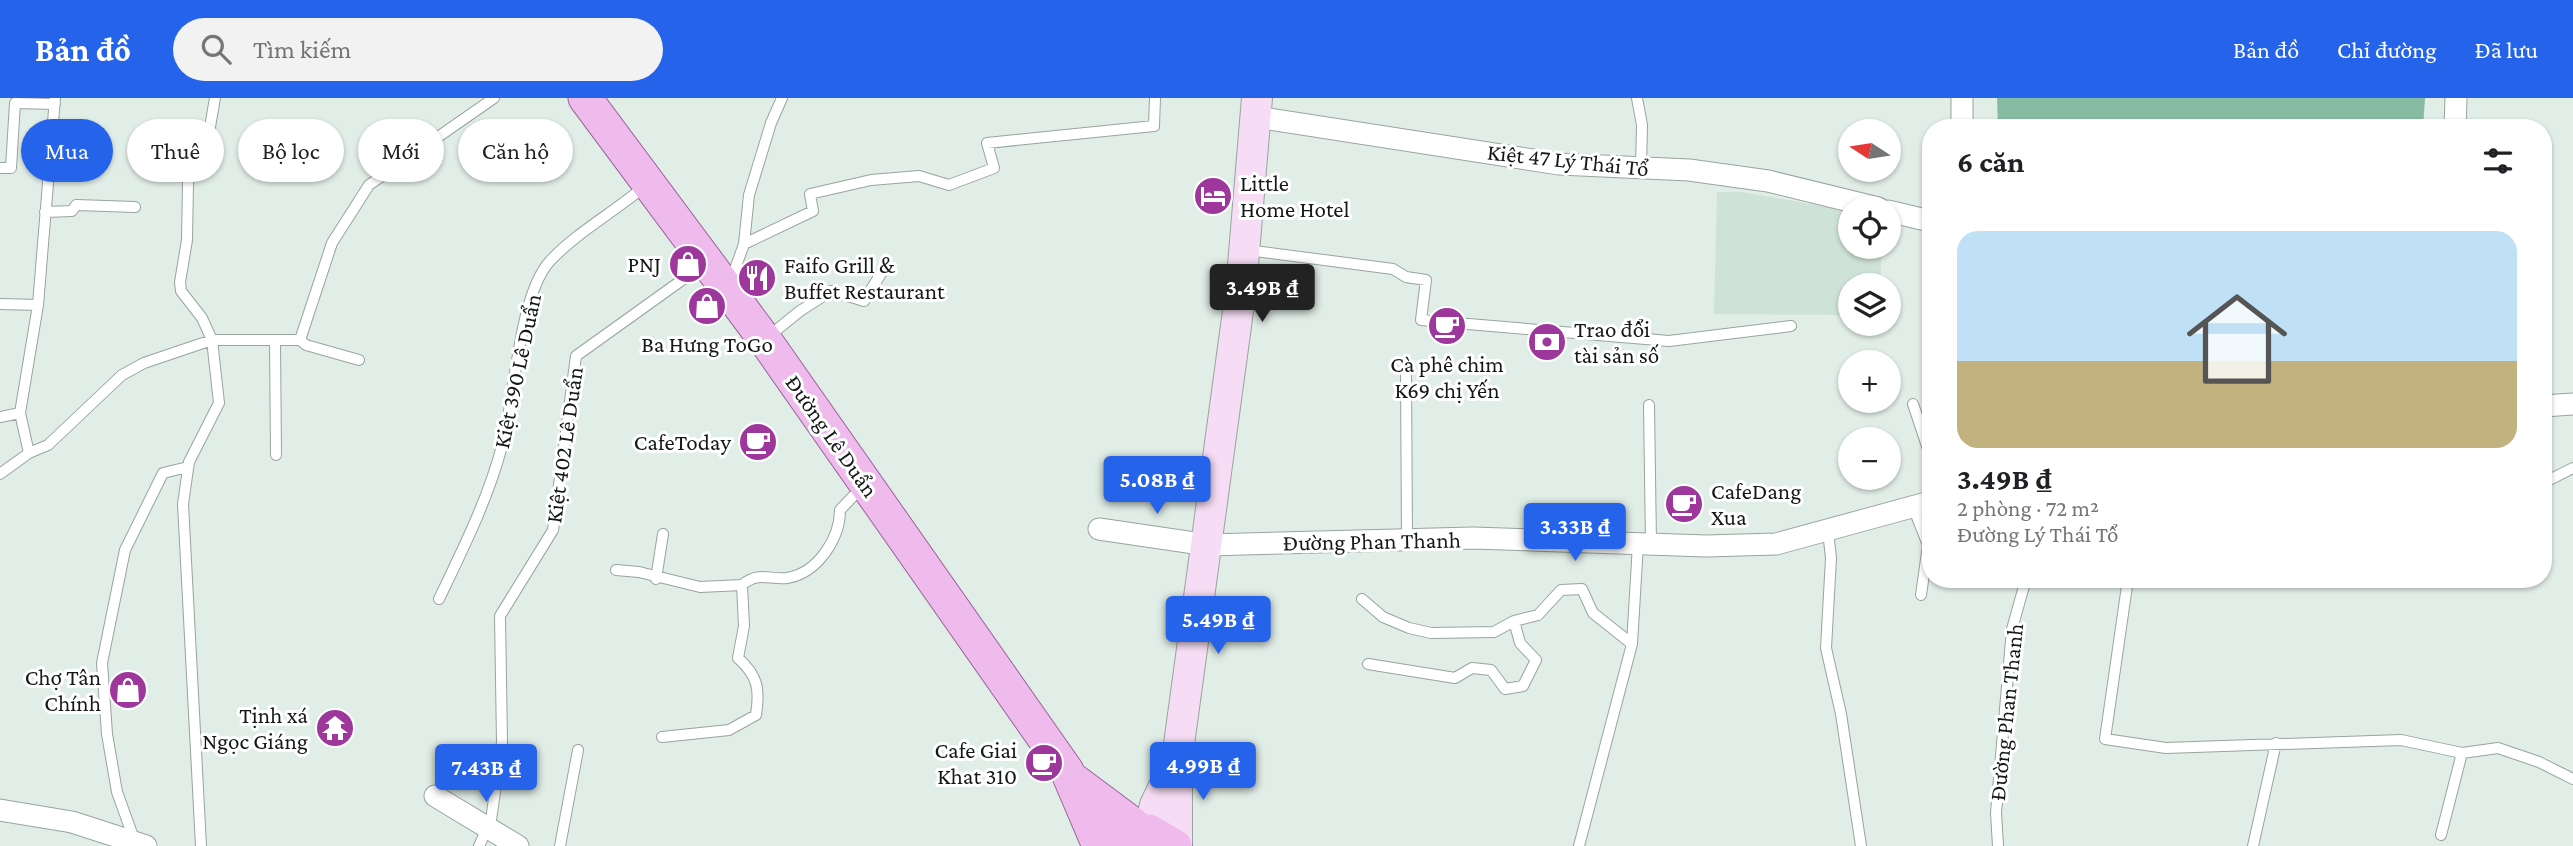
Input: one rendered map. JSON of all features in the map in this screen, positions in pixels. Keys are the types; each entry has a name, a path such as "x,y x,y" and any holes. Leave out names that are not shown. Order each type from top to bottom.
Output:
{"main road":[{"name":"Đường Lê Duẩn","path":"585,98 709,261 1073,779 1098,846"},
{"name":"Đường Lê Duẩn","path":"1073,779 1151,840"}],"street":[{"path":"1962,98 1962,119"},
{"path":"2455,119 2456,98"},
{"name":"Kiệt 47 Lý Thái Tổ","path":"1257,107 1559,164 1689,170 1768,181 1838,198"},
{"path":"1151,840 1155,805 1177,759 1208,545 1244,250 1257,107"},
{"path":"1901,214 1922,219"},
{"path":"2552,405 2573,404"},
{"name":"Đường Phan Thanh","path":"1099,529 1208,545 1407,539 1776,544 1922,504"},
{"path":"435,796 483,838 518,846"},
{"path":"0,810 72,822 141,844"}],"lane":[{"path":"201,846 183,504 188,467 219,403 212,340 202,318 181,291 180,282 187,240 188,183 193,159 210,127 215,98"},
{"path":"300,340 332,243 369,185 494,98"},
{"path":"728,289 744,244 748,195 771,123 782,98"},
{"path":"744,244 813,211 810,194 871,180 919,176 949,185 994,168 987,144 1154,126 1155,98"},
{"path":"1637,98 1642,125 1641,168"},
{"path":"0,168 11,168 15,103 55,101 38,305 20,413 29,453"},
{"name":"Kiệt 390 Lê Duẩn","path":"439,598 484,501 503,444 519,347 537,282 550,262 648,184"},
{"path":"46,212 72,211 76,205 135,207"},
{"path":"1244,250 1393,269 1406,276 1426,280 1421,320 1669,341 1791,326"},
{"name":"Kiệt 402 Lê Duẩn","path":"483,838 492,820 502,742 500,616 553,530 576,356 709,261"},
{"path":"765,340 800,311 831,291 864,301 886,267"},
{"path":"0,304 38,305"},
{"path":"0,474 29,453 48,445 121,375 144,363 212,340 300,340 306,345 359,360"},
{"path":"275,342 276,455"},
{"path":"1406,376 1407,539"},
{"path":"1913,404 1922,431"},
{"path":"1579,846 1632,644 1644,544 1649,405"},
{"path":"0,417 20,413"},
{"path":"141,844 117,792 107,734 102,663 125,550 163,473 188,467"},
{"path":"2552,478 2573,468"},
{"path":"616,570 639,572 656,579 700,587 742,585 757,576 792,577 816,561 840,528 840,510 865,484"},
{"path":"1828,531 1831,558 1826,648 1843,726 1861,846"},
{"path":"656,579 663,534"},
{"path":"662,737 729,730 756,715 760,691 753,672 738,658 744,626 742,585"},
{"path":"1921,595 1922,588"},
{"name":"Đường Phan Thanh","path":"1998,846 1996,813 2012,629 2023,588"},
{"path":"2127,588 2105,739 2166,748 2401,740 2462,753 2498,748 2539,762 2573,779"},
{"path":"1362,599 1383,617 1431,633 1494,632 1514,621 1538,615 1561,590 1582,589 1593,613 1632,644"},
{"path":"1368,664 1455,678 1472,668 1491,670 1505,689 1523,686 1536,660 1520,643 1514,621"},
{"path":"2253,846 2263,811 2276,743"},
{"path":"560,846 578,750"},
{"path":"2441,835 2462,753"}],"shaded area":[{"path":"1997,98 2425,98 2424,119 1998,119"},
{"path":"1717,192 1742,192 1838,209 1838,259 1881,259 1881,273 1838,273 1838,315 1714,314"}],"place":[{"name":"Little Home Hotel","path":"1213,196"},
{"name":"PNJ","path":"688,264"},
{"name":"Faifo Grill & Buffet Restaurant","path":"757,278"},
{"name":"Ba Hưng ToGo","path":"707,306"},
{"name":"Cà phê chim K69 chị Yến","path":"1447,326"},
{"name":"Trao đổi tài sản số","path":"1547,342"},
{"name":"CafeToday","path":"758,442"},
{"name":"CafeDang Xua","path":"1684,504"},
{"name":"Chợ Tân Chính","path":"128,690"},
{"name":"Tịnh xá Ngọc Giáng","path":"335,728"},
{"name":"Cafe Giai Khat 310","path":"1044,763"}]}
